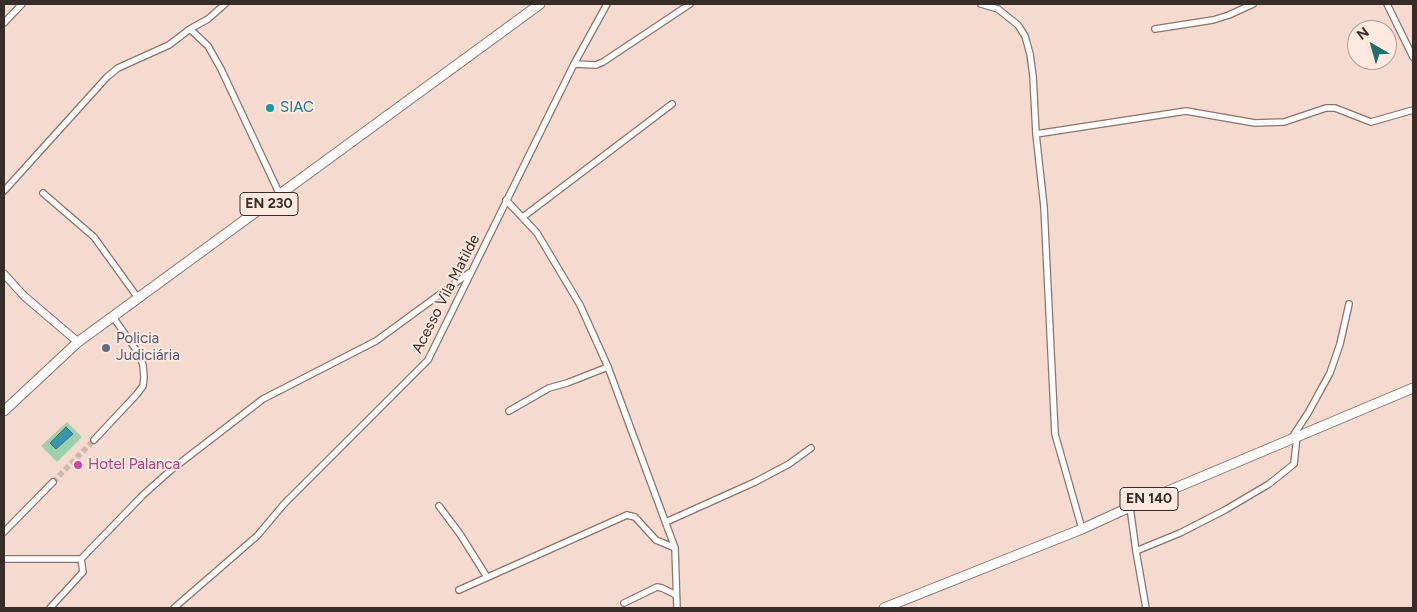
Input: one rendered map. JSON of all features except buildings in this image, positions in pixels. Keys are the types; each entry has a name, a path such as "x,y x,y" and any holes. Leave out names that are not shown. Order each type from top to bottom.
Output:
{"main road":[{"name":"EN 230","path":"4,411 78,342 540,4"},
{"name":"EN 140","path":"884,608 1082,529 1413,388"}],"street":[{"path":"4,22 22,4"},
{"path":"4,191 107,77 118,68 164,48 190,28 208,19 225,4"},
{"name":"Acesso Vila Matilde","path":"174,608 257,536 284,504 433,354 506,200 574,64 607,4"},
{"path":"574,64 596,65 603,62 690,4"},
{"path":"981,4 998,9 1010,16 1025,36 1030,54 1044,207 1055,434 1082,529"},
{"path":"1155,29 1213,20 1253,4"},
{"path":"1387,4 1413,57"},
{"path":"190,28 208,46 221,69 280,195"},
{"path":"523,217 672,104"},
{"path":"1036,134 1186,111 1255,123 1284,122 1326,108 1335,108 1371,122 1413,110"},
{"path":"43,194 94,237 138,298"},
{"path":"506,200 537,233 580,305 608,367 675,548 678,608"},
{"path":"4,559 81,559 143,495 171,470 263,399 376,341 471,271"},
{"path":"4,274 24,296 78,342"},
{"path":"1136,551 1180,534 1225,510 1269,484 1294,464 1294,438 1330,373 1340,344 1349,304"},
{"path":"94,440 143,386 143,365 138,354 113,317"},
{"path":"509,412 549,388 608,367"},
{"path":"666,522 790,464 811,448"},
{"path":"4,532 53,482"},
{"path":"438,506 460,534 487,577"},
{"path":"1130,507 1146,608"},
{"path":"459,590 628,515 635,517 656,540 675,548"},
{"path":"50,608 83,572 81,559"},
{"path":"624,603 656,587 676,595"}],"green space":[{"path":"67,422 82,437 57,462 41,446"}],"water":[{"path":"66,427 73,434 56,449 50,443"}],"tunnel":[{"path":"53,482 94,440"}],"place":[{"name":"SIAC","path":"270,108"},
{"name":"Policia Judiciária","path":"106,348"},
{"name":"Hotel Palanca","path":"78,465"}]}
